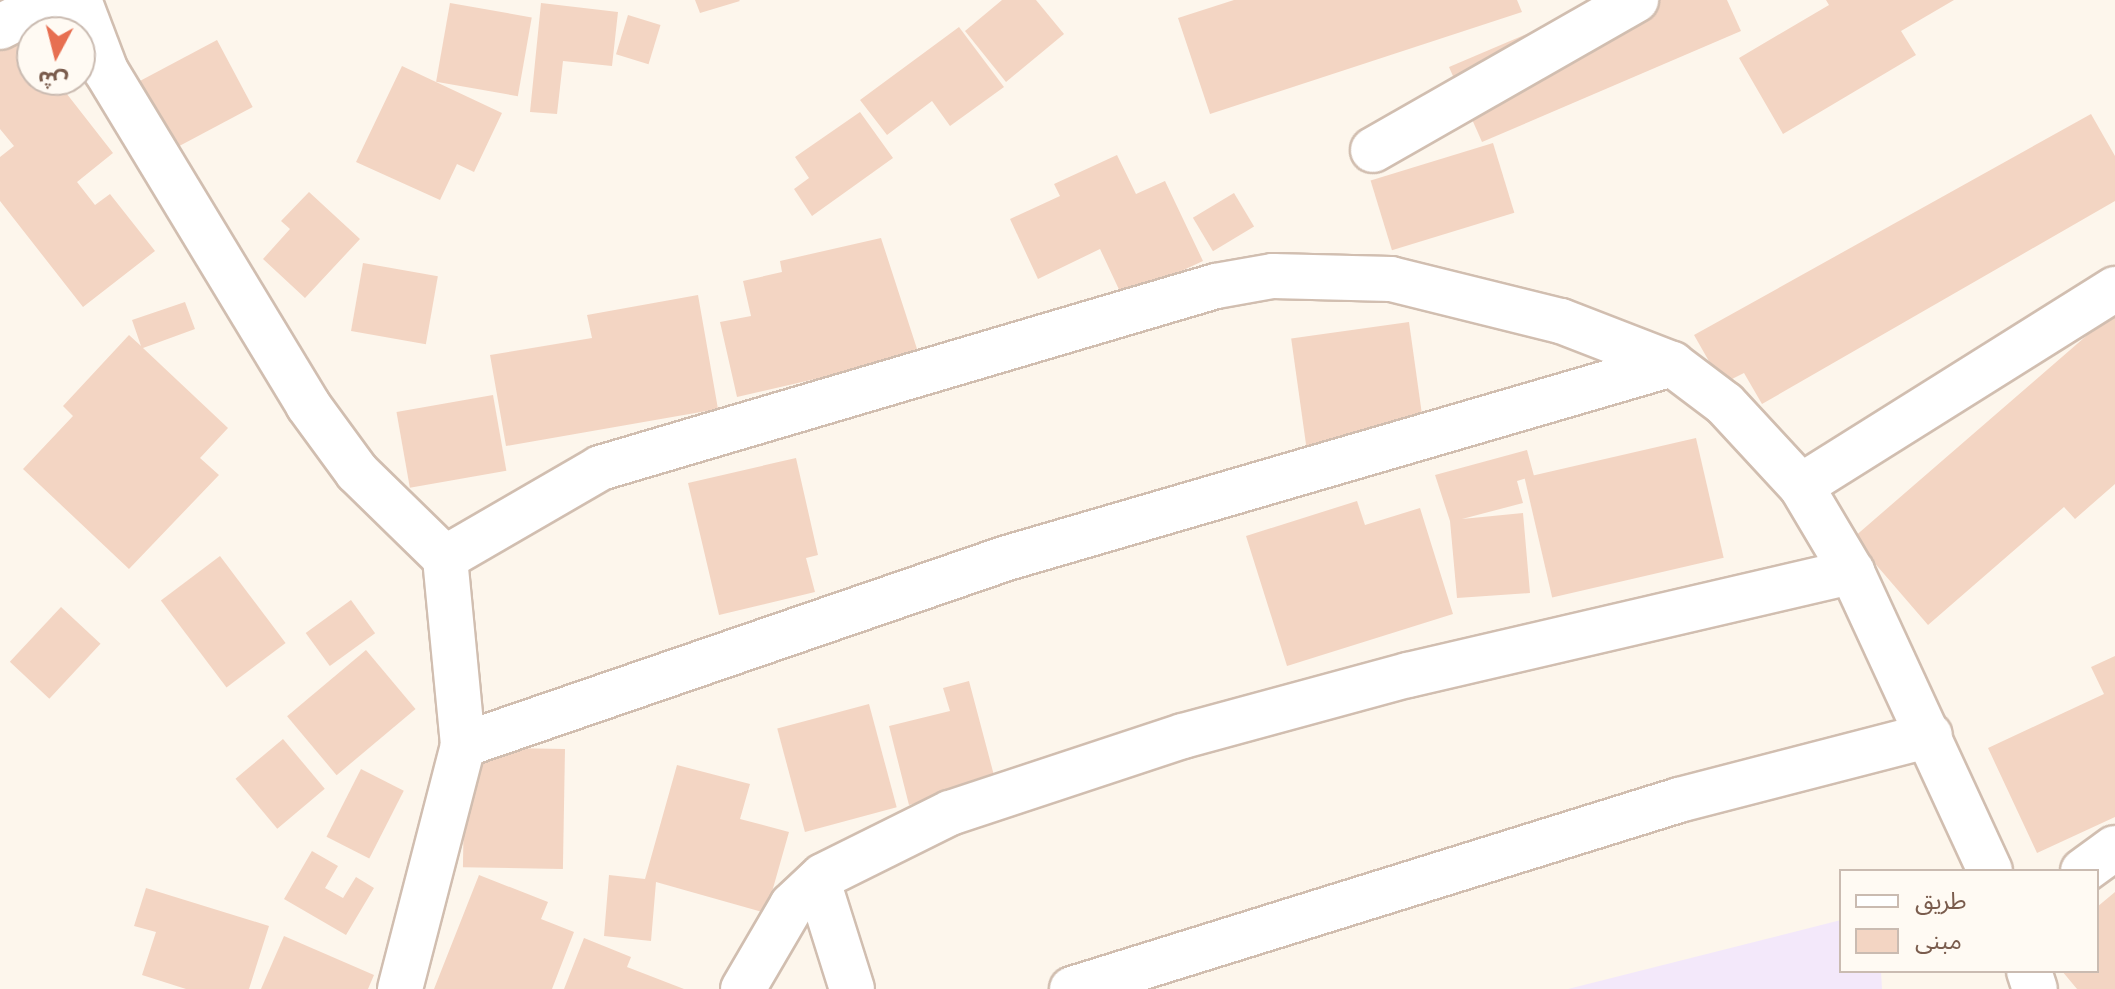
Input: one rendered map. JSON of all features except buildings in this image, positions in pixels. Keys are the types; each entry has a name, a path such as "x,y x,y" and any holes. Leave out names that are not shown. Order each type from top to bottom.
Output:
{"street":[{"path":"0,27 53,0"},
{"path":"79,0 112,82 308,405 357,472 445,558 463,745 400,989"},
{"path":"1373,150 1636,0"},
{"path":"445,558 600,468 1216,286 1273,276 1391,279 1561,321 1672,364 1725,404 1801,486 1852,572 1930,735 1989,869"},
{"path":"1801,486 2115,289"},
{"path":"463,745 1007,558 1672,364"},
{"path":"743,989 765,944 818,881 867,849 950,813 1183,736 1590,629 1852,572"},
{"path":"1072,989 1679,800 1930,735"},
{"path":"2086,869 2115,848"},
{"path":"818,881 852,989"}],"shaded area":[{"path":"1839,921 1839,973 1881,973 1882,989 1568,989"}]}
